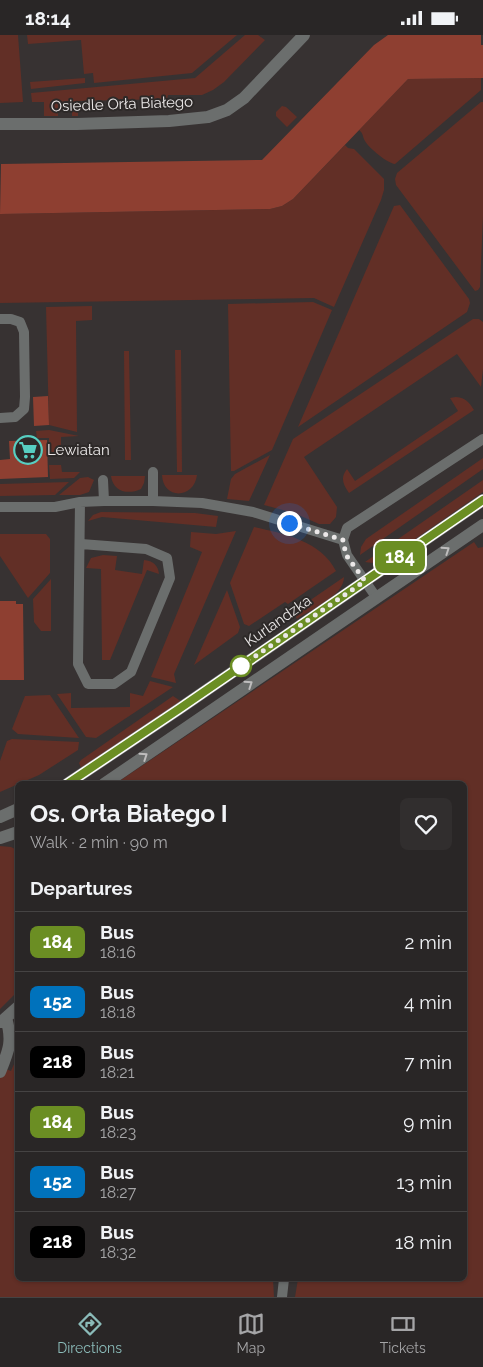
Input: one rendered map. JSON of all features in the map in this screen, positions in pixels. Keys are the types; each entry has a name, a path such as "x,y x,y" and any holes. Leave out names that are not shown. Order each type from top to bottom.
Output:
{"street":[{"name":"Osiedle Orła Białego","path":"0,124 86,124 208,117 227,109 244,98 304,35"},
{"name":"Kurlandzka","path":"71,781 483,500"},
{"path":"108,781 483,525"},
{"path":"0,817 15,810"},
{"path":"0,838 15,833"},
{"path":"0,1071 11,1041 10,1032 3,1020 15,1010"}],"lane":[{"path":"0,319 11,319 20,323 24,332 25,397 24,409 15,417 0,418"},
{"path":"376,597 346,555 343,540 347,528 483,439"},
{"path":"153,472 153,501"},
{"path":"103,480 104,501"},
{"path":"0,507 55,507 80,502 104,501 202,503 254,513 343,540"},
{"path":"80,502 81,544 78,665 88,684 114,685 131,672 135,663 170,578 167,558 146,549 81,544"},
{"path":"282,1297 284,1281"}],"shaded area":[{"path":"0,35 18,35 23,102 0,103"},
{"path":"27,35 237,35 192,73 94,83 93,73 84,74 81,40 28,44"},
{"path":"245,35 258,35 265,40 224,82 202,95 168,95 167,99 78,101 78,116 72,116 72,101 58,102 58,116 44,116 44,102 32,102 31,93 195,78"},
{"path":"85,78 85,83 31,89 30,82"},
{"path":"481,78 481,90 395,164 374,151 367,144 359,130 408,79"},
{"path":"483,102 483,216 480,287 475,291 396,185 395,179 397,173"},
{"path":"282,106 286,107 297,117 287,127 276,116 276,112"},
{"path":"345,145 348,148 354,149 384,179 384,190 334,307 314,298 0,303 0,214 270,209 282,206 293,199"},
{"path":"400,205 469,299 470,303 467,312 298,427 394,206"},
{"path":"313,302 332,310 272,450 231,471 228,304"},
{"path":"92,306 92,320 76,321 77,432 49,425 46,307"},
{"path":"473,319 479,319 483,322 481,387 457,354 304,457 337,507 336,517 330,524 319,524 294,513 264,505 293,439"},
{"path":"175,350 181,350 182,472 177,472"},
{"path":"124,351 129,351 131,460 125,460"},
{"path":"456,397 467,401 474,410 349,493 343,481 347,469 355,481 458,411 450,398"},
{"path":"49,430 79,436 61,437 61,453 49,453 49,438 37,438 36,431"},
{"path":"270,455 249,501 227,499 231,479 235,474"},
{"path":"483,458 483,469 360,555 361,547 366,539"},
{"path":"49,465 61,465 62,472 80,472 74,478 50,479"},
{"path":"162,475 197,475 195,483 190,489 179,493 167,489"},
{"path":"111,476 145,476 141,489 126,492 115,486"},
{"path":"88,477 94,480 89,492 80,495 59,495 80,478"},
{"path":"483,480 483,492 388,558 377,562 365,562"},
{"path":"69,482 55,495 0,496 0,484"},
{"path":"101,512 195,513 218,516 216,527 102,517 88,521 93,515"},
{"path":"254,527 301,540 321,552 336,571 288,604 285,602 249,626 244,624 230,583"},
{"path":"236,531 174,674 176,683 151,677 202,552 190,547 191,532 216,534"},
{"path":"0,534 46,534 50,539 50,573 28,598 0,556"},
{"path":"474,542 478,548 483,547 483,1297 295,1297 298,1281 467,1281 467,781 119,781"},
{"path":"103,555 117,556 115,570 142,574 144,560 155,564 159,574 147,570 110,660 102,660 101,569 86,568 91,558"},
{"path":"344,577 343,584 333,596 297,619 293,612"},
{"path":"51,579 51,631 41,631 34,622 33,599"},
{"path":"227,590 240,627 238,633 194,665"},
{"path":"150,681 173,687 96,738 86,737 57,694 71,693 71,708 130,707 130,693 143,696"},
{"path":"50,695 79,738 18,734 12,729 25,696"},
{"path":"173,696 182,702 82,770 79,763 81,760"},
{"path":"12,739 79,742 78,750 39,775 25,781 15,781 15,785 0,792 0,761 7,741"},
{"path":"0,846 15,849 15,994 0,1009"},
{"path":"15,1062 15,1281 273,1281 274,1297 0,1297 0,1067 11,1071"}],"building":[{"path":"388,35 481,35 481,45 483,45 483,78 408,79 293,199 282,206 270,209 0,214 1,164 262,160 374,45"},
{"path":"48,396 49,425 34,426 33,397"},
{"name":"Lewiatan","path":"47,440 48,477 0,479 0,460 10,459 9,441"},
{"path":"0,601 16,601 16,604 23,604 24,680 0,680"}],"bus line":[{"name":"184","path":"71,781 483,500"}],"place":[{"name":"Lewiatan","path":"28,450"}],"route":[{"path":"241,666 365,581 346,555 343,540 289,523"}]}
